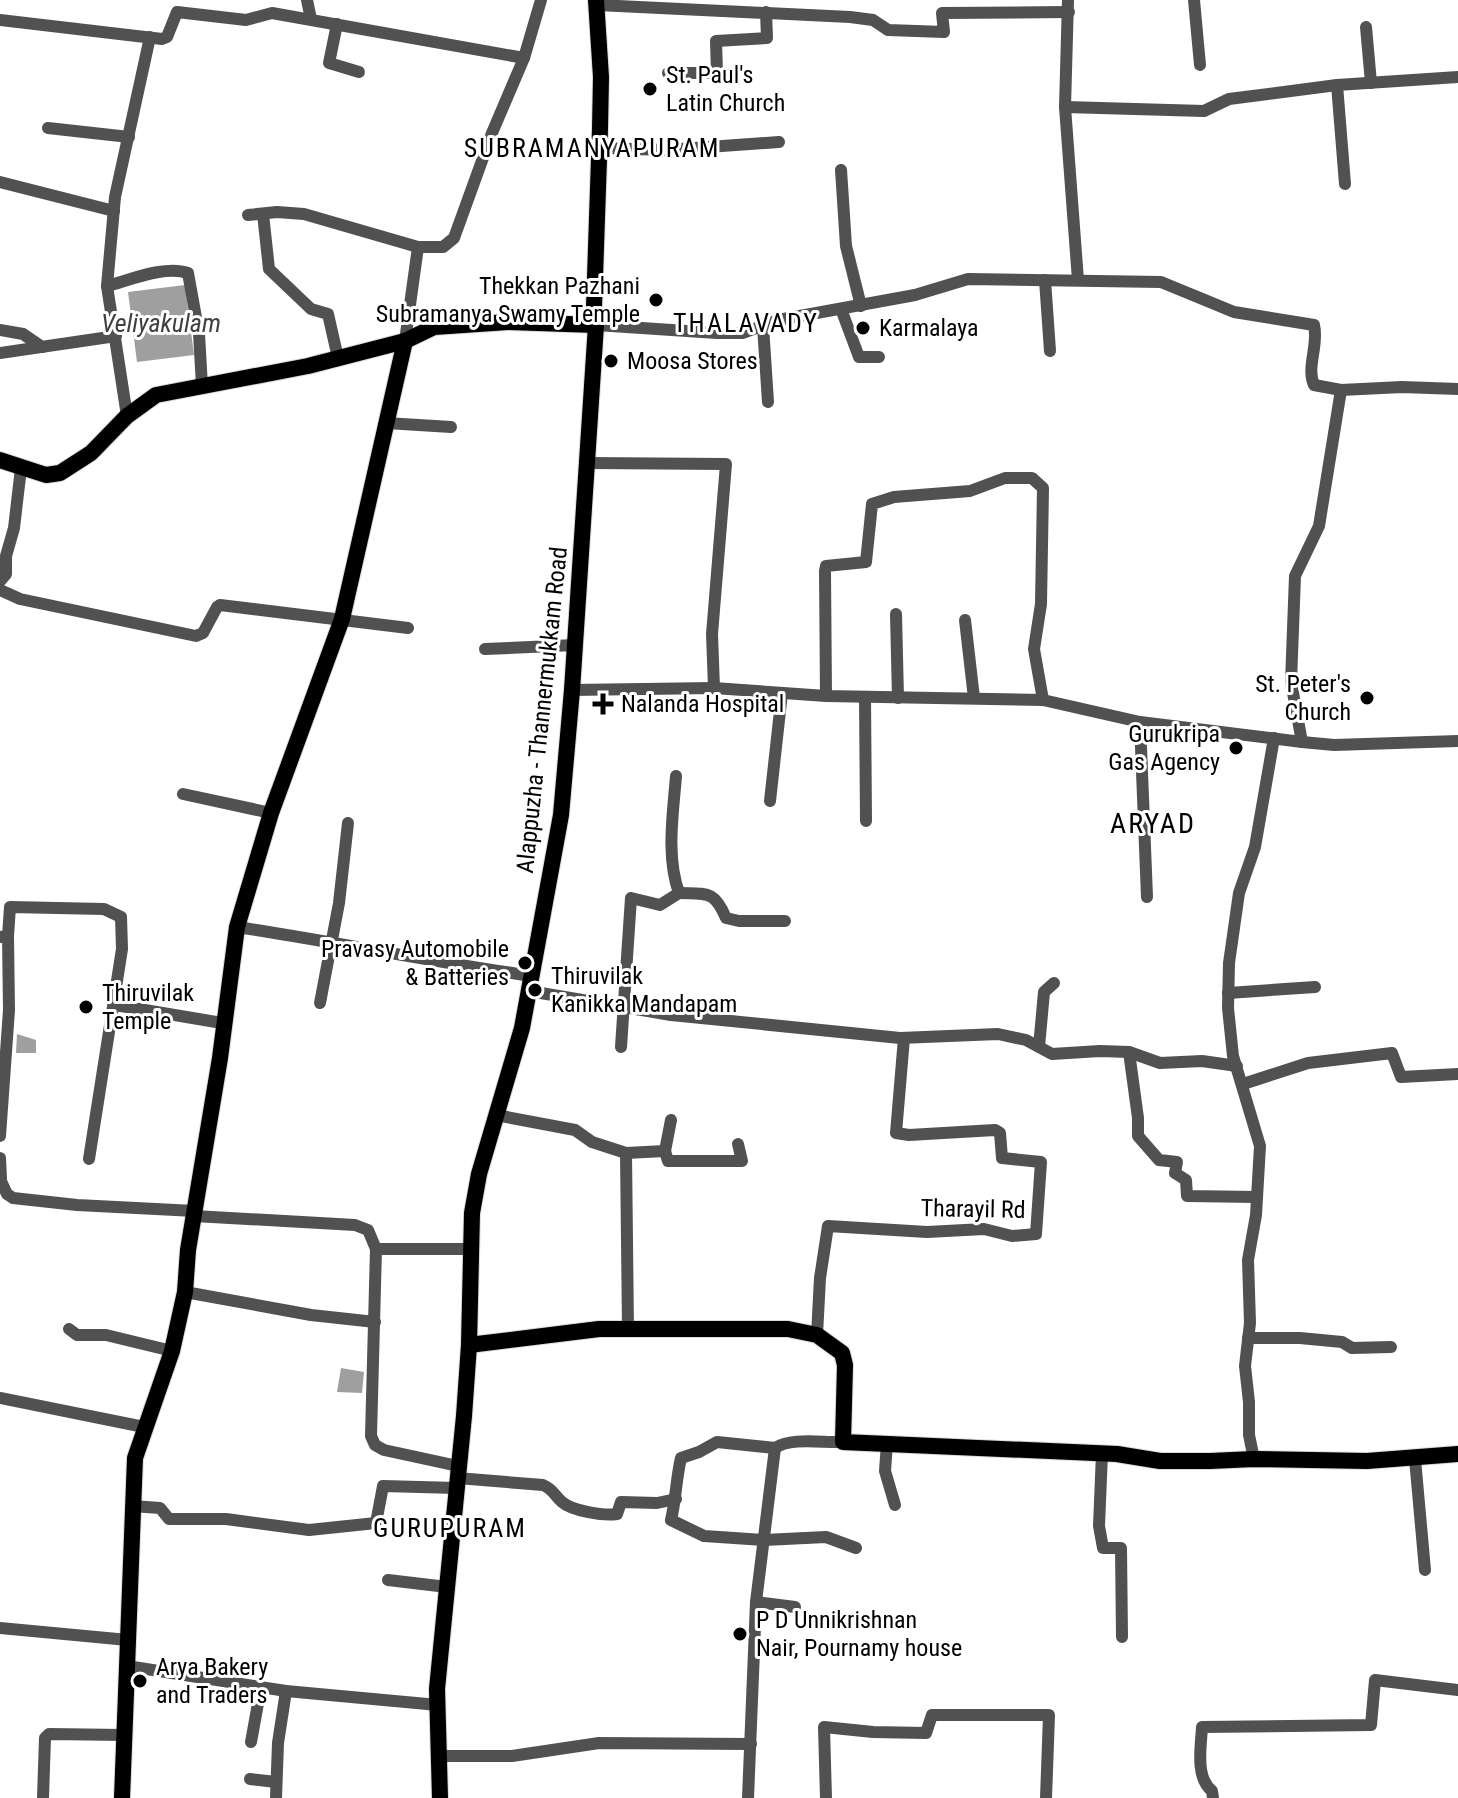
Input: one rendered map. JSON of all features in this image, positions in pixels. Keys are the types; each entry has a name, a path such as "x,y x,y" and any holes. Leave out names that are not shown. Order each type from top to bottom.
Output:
{"main road":[{"name":"Alappuzha - Thannermukkam Road","path":"440,1798 437,1689 469,1345 469,1249 479,1174 518,1041 531,984 561,815 572,690 596,325 601,77 596,2"},
{"path":"0,460 46,475 69,469 91,453 127,416 156,395 338,358 405,341 426,329 508,322 596,325"},
{"path":"122,1798 135,1458 172,1351 185,1292 237,927 271,813 342,619 405,341"},
{"path":"469,1345 599,1329 754,1328 788,1329 817,1335 842,1353 845,1365 843,1442 1102,1453 1160,1461 1367,1461 1458,1454"}],"street":[{"path":"307,0 311,19"},
{"path":"248,215 304,214 418,247 443,247 452,242 492,133 524,58 541,0"},
{"path":"1194,0 1200,65"},
{"path":"596,2 850,17 873,20 888,30 944,32 942,13 1068,6 1065,107 1078,280"},
{"path":"0,20 167,37 182,6 238,20 254,20 272,13 524,58"},
{"path":"668,73 717,73 716,41 767,38 766,12"},
{"path":"337,24 329,63 359,72"},
{"path":"1366,27 1371,83"},
{"path":"127,416 107,286 114,211 150,37"},
{"path":"1065,107 1204,111 1229,99 1337,85 1458,77"},
{"path":"1337,85 1345,184"},
{"path":"48,128 129,137"},
{"path":"600,148 666,150 779,142"},
{"path":"841,170 846,246 861,306"},
{"path":"0,182 114,211"},
{"path":"263,214 269,269 311,309 328,314 338,358"},
{"path":"405,341 418,247"},
{"path":"107,286 155,274 180,270 188,273 199,334 202,386"},
{"path":"596,325 743,333 778,320 915,295 968,279 1161,282 1234,312 1311,324 1316,333 1312,381 1320,387 1341,390 1402,387 1458,389"},
{"path":"1045,280 1050,351"},
{"path":"841,309 859,357 879,357"},
{"path":"763,326 768,402"},
{"path":"0,330 23,334 42,347"},
{"path":"0,353 116,336"},
{"path":"1302,742 1291,682 1295,576 1319,526 1341,390"},
{"path":"386,423 451,427"},
{"path":"588,463 726,464 712,634 714,688"},
{"path":"0,581 6,574 6,556 14,528 21,468"},
{"path":"826,696 826,566 866,562 872,504 894,497 970,491 1005,478 1032,478 1043,488 1041,604 1034,649 1043,700"},
{"path":"0,590 20,599 196,636 203,633 220,605 408,628"},
{"path":"896,614 898,698"},
{"path":"965,620 974,698"},
{"path":"485,649 575,645"},
{"path":"572,690 714,688 826,696 1043,700 1140,722 1302,742 1334,745 1458,741"},
{"path":"770,801 782,693"},
{"path":"865,697 866,821"},
{"path":"1140,722 1147,897"},
{"path":"1254,1459 1249,1435 1245,1366 1248,1260 1260,1146 1233,1056 1228,993 1235,910 1255,847 1274,738"},
{"path":"676,776 672,874 679,893"},
{"path":"183,794 271,813"},
{"path":"320,1003 339,903 348,823"},
{"path":"621,1047 631,898 660,905 679,893 709,894 718,900 726,918 785,921"},
{"path":"0,1136 9,1010 4,937 10,907 104,909 121,917 122,949 89,1159"},
{"path":"237,927 435,962 671,1015 904,1038 998,1034 1014,1036 1052,1054 1129,1052 1160,1063 1202,1061 1237,1066"},
{"path":"1039,1047 1044,992 1054,983"},
{"path":"1228,993 1315,987"},
{"path":"115,1005 222,1023"},
{"name":"Tharayil Rd","path":"817,1335 820,1278 828,1226 927,1232 984,1229 1012,1236 1036,1234 1041,1162 1002,1158 1000,1133 995,1130 896,1133 904,1038"},
{"path":"1129,1052 1138,1136 1159,1160 1177,1162 1175,1173 1186,1180 1187,1196 1257,1197"},
{"path":"1243,1084 1308,1063 1392,1053 1401,1077 1458,1074"},
{"path":"496,1115 575,1130 592,1142 626,1153 665,1151"},
{"path":"671,1120 665,1151 668,1161 742,1161 738,1144"},
{"path":"626,1153 628,1329"},
{"path":"0,1158 1,1179 7,1194 13,1198 355,1225 368,1230 376,1249 371,1436 375,1445 384,1450 457,1478"},
{"path":"376,1249 469,1249"},
{"path":"185,1292 311,1315 375,1322"},
{"path":"69,1329 77,1335 106,1335 172,1351"},
{"path":"1248,1338 1342,1342 1352,1348 1391,1347"},
{"path":"0,1398 144,1427"},
{"path":"775,1448 717,1442 681,1458 671,1520 704,1536 764,1540 826,1537 856,1548"},
{"path":"748,1798 756,1602 775,1448 779,1444 843,1442"},
{"path":"887,1443 885,1471 895,1505"},
{"path":"1102,1453 1099,1526 1103,1548 1121,1548 1122,1637"},
{"path":"1415,1459 1425,1570"},
{"path":"132,1506 160,1508 169,1519 226,1519 309,1530 376,1523 383,1486 457,1478 543,1485 551,1488 563,1504 604,1516 617,1514 621,1502 657,1503 676,1499"},
{"path":"388,1580 447,1587"},
{"path":"756,1602 795,1607"},
{"path":"0,1628 128,1640"},
{"path":"127,1666 286,1691 438,1705"},
{"path":"1213,1798 1212,1791 1204,1785 1201,1770 1202,1727 1371,1725 1375,1680 1458,1690"},
{"path":"251,1742 261,1687"},
{"path":"276,1798 286,1691"},
{"path":"826,1798 824,1727 926,1733 932,1715 1049,1715 1046,1798"},
{"path":"43,1798 45,1738 49,1734 124,1735"},
{"path":"439,1756 512,1756 599,1743 751,1744"},
{"path":"250,1779 276,1782"}],"water":[{"name":"Veliyakulam","path":"185,285 194,355 137,362 128,292"},
{"path":"17,1034 36,1040 36,1053 16,1053"},
{"path":"341,1368 364,1372 362,1393 337,1392"}],"place":[{"name":"St. Paul's Latin Church","path":"650,89"},
{"name":"Thekkan Pazhani Subramanya Swamy Temple","path":"656,300"},
{"name":"Karmalaya","path":"863,328"},
{"name":"Moosa Stores","path":"611,361"},
{"name":"St. Peter's Church","path":"1367,698"},
{"name":"Nalanda Hospital","path":"603,704"},
{"name":"Gurukripa Gas Agency","path":"1236,748"},
{"name":"Pravasy Automobile & Batteries","path":"525,963"},
{"name":"Thiruvilak Kanikka Mandapam","path":"535,990"},
{"name":"Thiruvilak Temple","path":"86,1007"},
{"name":"P D Unnikrishnan Nair, Pournamy house","path":"740,1634"},
{"name":"Arya Bakery and Traders","path":"140,1681"}],"district":[{"name":"SUBRAMANYAPURAM","path":"592,148"},
{"name":"THALAVADY","path":"746,323"},
{"name":"ARYAD","path":"1153,823"},
{"name":"GURUPURAM","path":"450,1528"}]}
